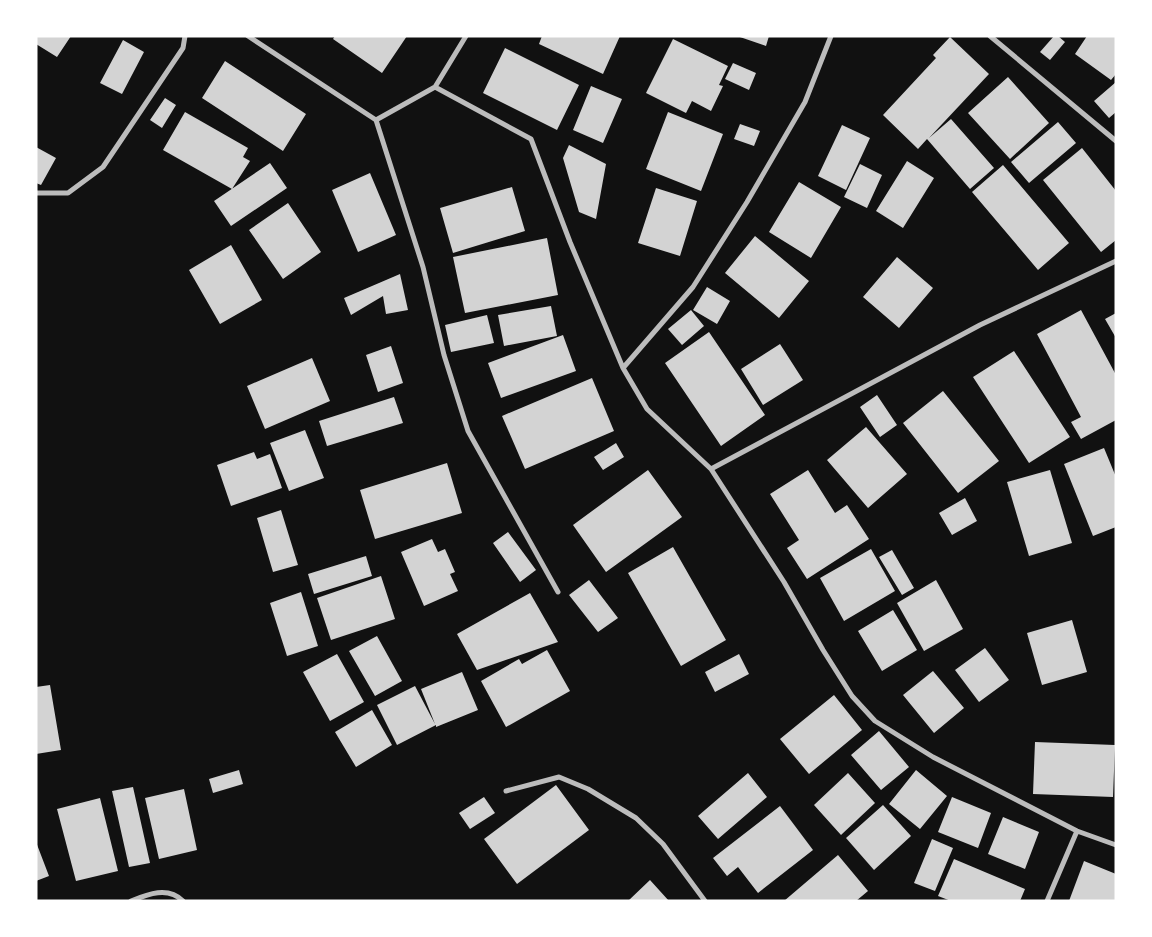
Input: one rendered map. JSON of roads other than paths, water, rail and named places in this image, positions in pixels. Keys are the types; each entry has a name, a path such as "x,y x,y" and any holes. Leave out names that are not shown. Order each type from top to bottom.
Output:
{"street":[{"path":"36,193 68,193 103,167 183,48 185,36"},
{"path":"248,36 376,120 423,267 444,355 468,431 558,592"},
{"path":"376,120 435,87 466,36"},
{"path":"623,368 693,287 747,202 805,102 831,36"},
{"path":"990,36 1116,141"},
{"path":"435,87 531,139 570,242 623,368 647,409 711,469 784,582 852,696 875,721 933,757 1076,830 1116,845"},
{"path":"711,469 980,325 1116,261"},
{"path":"506,791 559,777 588,789 636,818 656,837 706,901"},
{"path":"1047,901 1076,830"},
{"path":"131,901 152,893 162,892 173,893 183,901"}]}
